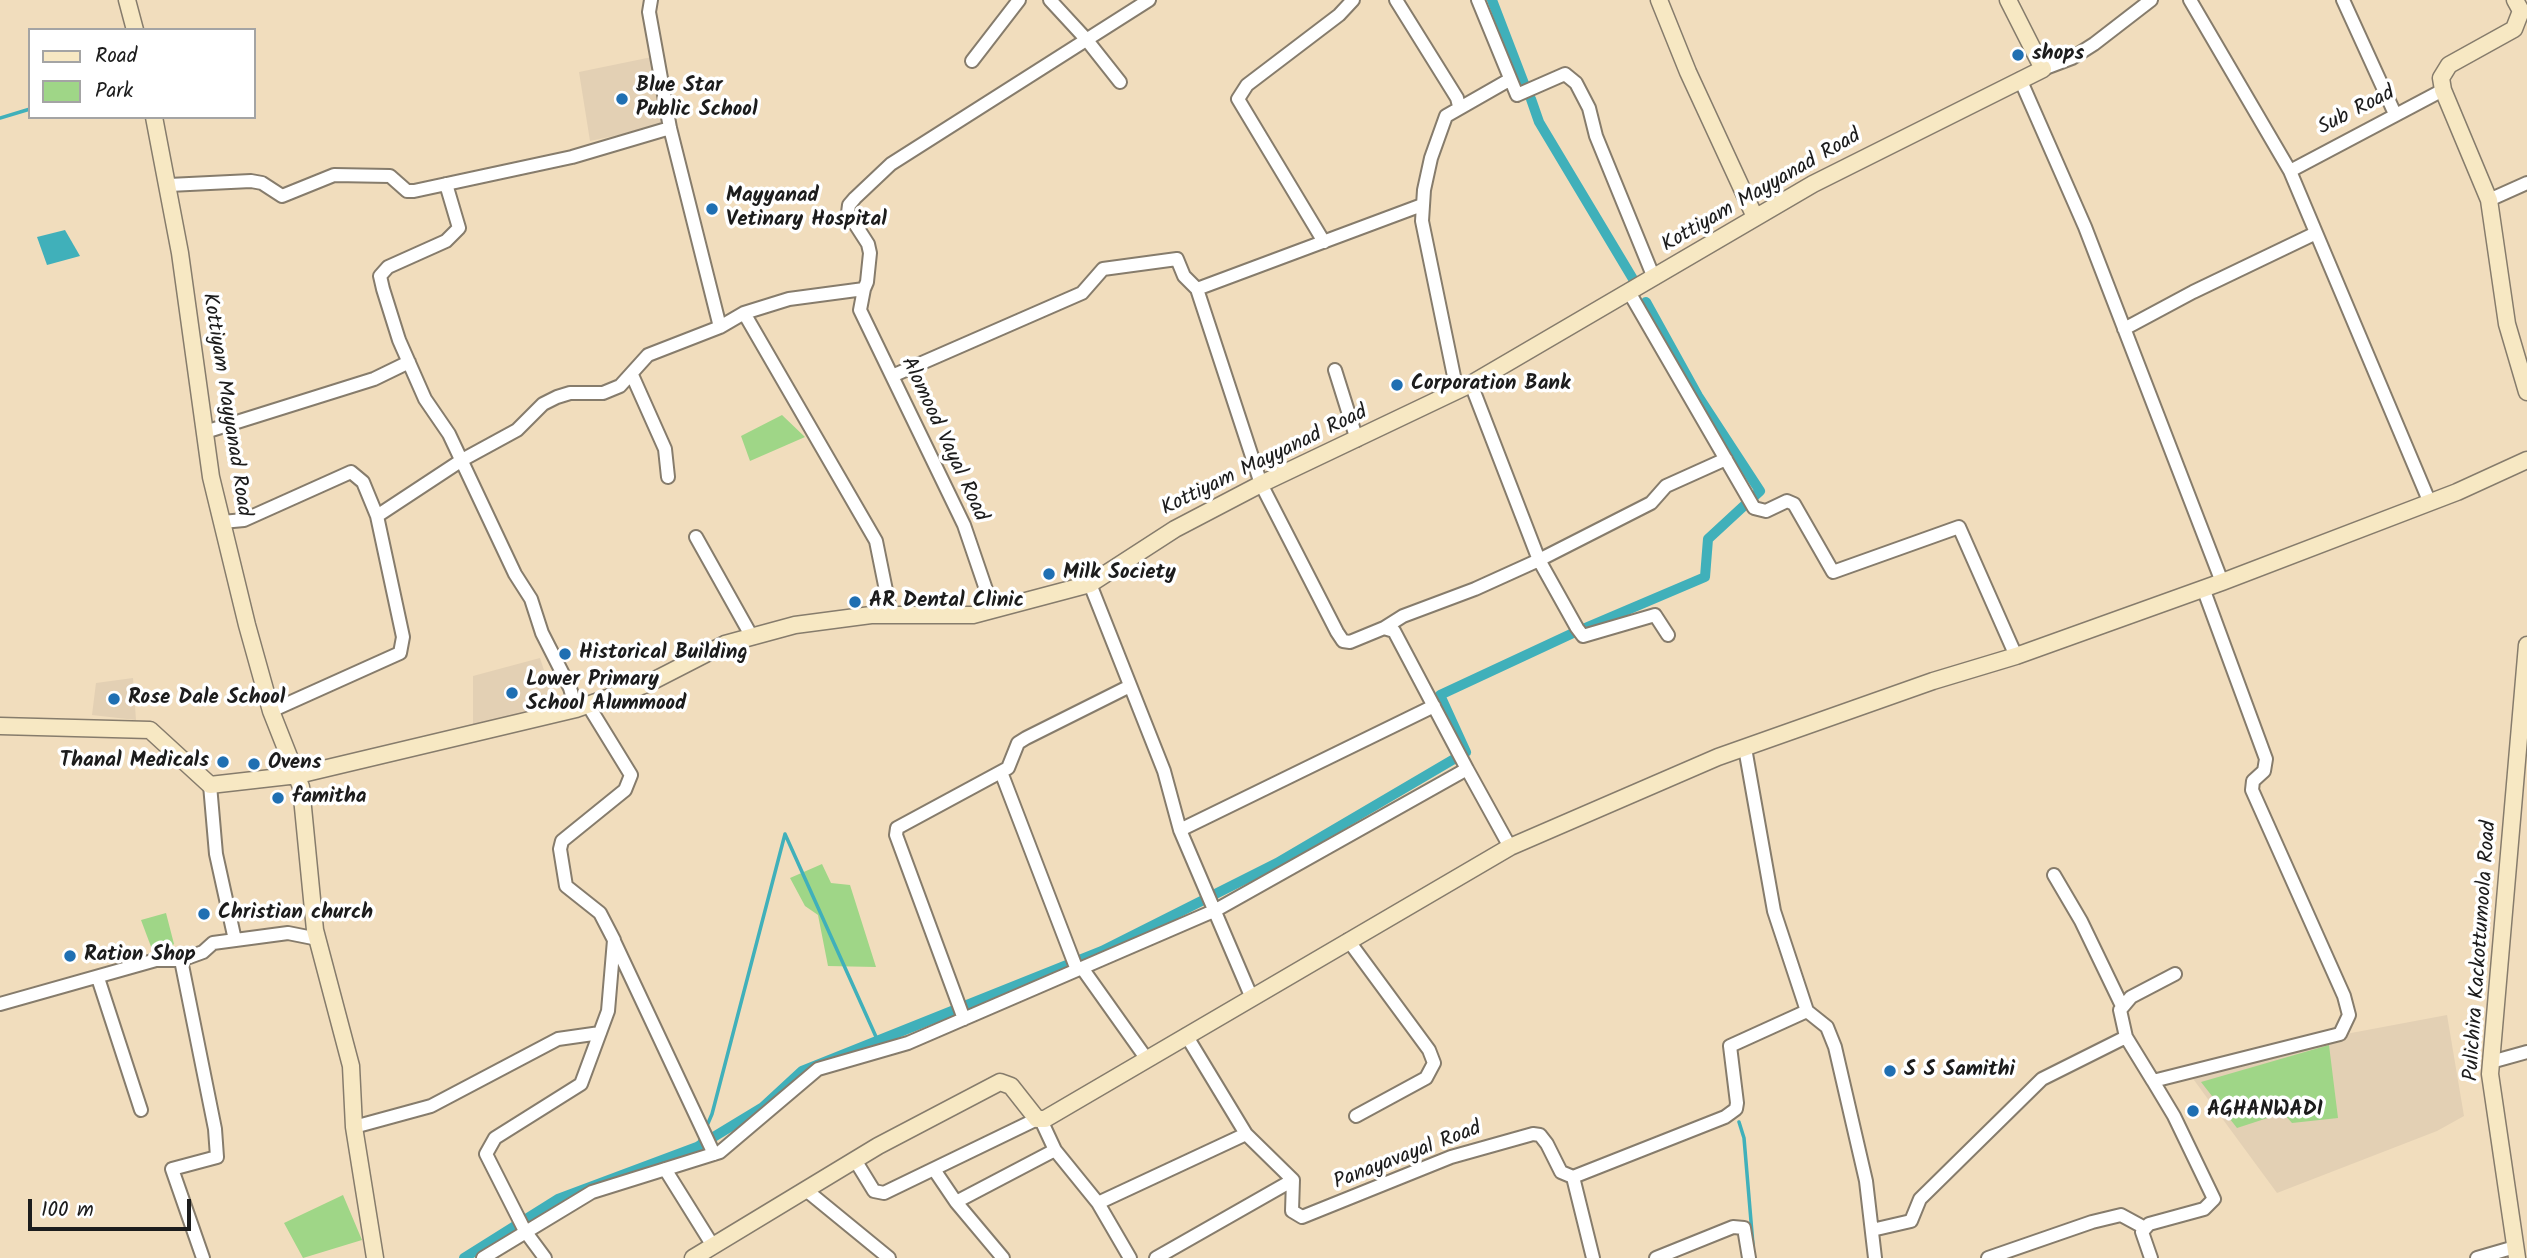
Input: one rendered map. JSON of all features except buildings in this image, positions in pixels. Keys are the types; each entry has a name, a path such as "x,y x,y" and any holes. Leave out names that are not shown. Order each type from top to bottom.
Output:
{"main road":[{"path":"127,0 134,28"},
{"path":"1659,0 1688,72 1755,217"},
{"path":"2008,0 2043,68"},
{"path":"2515,0 2521,12 2521,27 2449,65 2441,78 2489,200 2507,324 2527,392"},
{"name":"Kottiyam Mayyanad Road","path":"210,785 298,775 582,707 646,684 725,644 825,619 891,615 973,615 1090,584 1175,529 1261,484 1464,388 1812,184 2043,68"},
{"name":"Kottiyam Mayyanad Road","path":"154,119 169,185 211,477 271,711 298,775 318,939 351,1066 354,1127 376,1258"},
{"path":"693,1258 855,1160 1000,1082 1011,1086 1039,1120 1510,847 1718,757 1920,685 2016,656 2221,582 2430,503 2527,460"},
{"name":"Pulichira Kackottumoola Road","path":"2516,1252 2491,1062 2527,645"},
{"path":"0,726 149,730 210,785"}],"street":[{"path":"651,0 649,12 670,128 720,327"},
{"path":"972,61 1019,0"},
{"path":"1050,0 1086,38 1120,82"},
{"path":"1086,38 1149,0"},
{"path":"1324,242 1238,99 1247,85 1339,15 1353,0"},
{"path":"1396,0 1457,98 1459,106"},
{"path":"1478,0 1517,95 1565,74 1576,83 1589,108 1596,136 1654,278"},
{"path":"2043,68 2072,58 2151,0"},
{"path":"2190,0 2290,171 2430,503"},
{"path":"2343,0 2395,114"},
{"name":"Alomood Vayal Road","path":"993,610 964,525 860,310 870,253 869,244 848,213 849,205 891,164 1086,38"},
{"path":"2020,79 2085,227 2221,582"},
{"path":"1509,80 1459,106 1446,116 1431,158 1422,205 1422,221 1464,388 1539,560 1583,636 1656,615 1668,635"},
{"name":"Sub Road","path":"2290,171 2444,90"},
{"path":"169,185 251,181 262,183 282,196 334,176 390,176 407,191 572,157 670,128"},
{"path":"2489,200 2527,183"},
{"path":"446,184 459,228 446,241 388,267 380,276 399,341 425,399 461,460 515,574 531,599 542,633 570,688 631,775 625,790 562,841 560,849 566,886 600,913 715,1154"},
{"path":"1197,289 1422,205"},
{"path":"2124,329 2193,292 2316,233"},
{"path":"892,376 1082,293 1103,269 1177,259 1184,276 1197,289 1261,484 1340,638 1350,642 1384,628 1403,615 1475,589 1539,560 1651,503 1666,486 1726,459"},
{"path":"377,516 461,460 517,430 550,400 570,393 603,393 620,386 648,355 720,327 744,313 789,299 864,289"},
{"path":"1629,292 1749,500 1759,511 1766,512 1787,501 1794,504 1833,572 1959,527 2016,656"},
{"path":"744,313 876,541 891,615"},
{"path":"205,432 374,379 409,362"},
{"path":"1335,370 1357,440"},
{"path":"632,375 665,449 668,477"},
{"path":"222,522 244,520 351,472 363,482 377,516 403,637 400,653 271,711"},
{"path":"696,537 752,637"},
{"path":"1090,584 1164,771 1180,830 1251,996"},
{"path":"2153,1081 2340,1034 2348,1015 2344,996 2252,790 2253,781 2264,771 2266,759 2203,588"},
{"path":"1384,628 1394,631 1510,847"},
{"path":"964,1019 896,835 903,823 1001,772 1014,761 1018,743 1130,686"},
{"path":"1180,830 1434,706"},
{"path":"1745,748 1770,896 1807,1011 1827,1027 1835,1047 1866,1181 1875,1258"},
{"path":"483,1258 592,1192 715,1154 818,1069 908,1043 1216,910 1467,769"},
{"path":"1001,772 1079,969 1146,1058"},
{"path":"210,785 218,865 235,940"},
{"path":"2054,875 2081,921 2122,1006 2121,1022 2126,1037 2175,1116 2214,1199 2204,1209 2155,1220 2145,1228 2142,1232 2151,1258"},
{"path":"1,999 98,978 156,960 181,960 203,952 213,943 288,933 318,939"},
{"path":"545,1258 525,1231 486,1154 489,1145 581,1084 608,1011 614,940"},
{"path":"1348,940 1429,1049 1434,1063 1426,1078 1356,1116"},
{"path":"181,960 210,1103 217,1157 172,1169 203,1258"},
{"path":"2122,1006 2131,997 2175,974"},
{"path":"98,978 141,1110"},
{"path":"1593,1258 1573,1177 1731,1114 1737,1103 1730,1046 1807,1011"},
{"path":"354,1127 431,1106 558,1039 600,1033"},
{"path":"1156,1258 1293,1180 1246,1134 1186,1035"},
{"path":"1872,1230 1911,1221 1925,1194 2042,1079 2126,1037"},
{"path":"2491,1062 2527,1052"},
{"path":"855,1160 869,1185 880,1194 1039,1120 1055,1150 1098,1203 1130,1258"},
{"path":"1098,1203 1246,1134"},
{"name":"Panayavayal Road","path":"1293,1180 1292,1211 1295,1215 1307,1216 1451,1157 1533,1134 1544,1139 1561,1172 1573,1177"},
{"path":"956,1202 1055,1150"},
{"path":"665,1169 713,1246"},
{"path":"934,1171 1003,1258"},
{"path":"806,1190 889,1258"},
{"path":"1988,1258 2092,1222 2121,1216 2145,1228"},
{"path":"1656,1258 1733,1227 1744,1228 1749,1258"},
{"path":"2477,1258 2516,1252"}],"shaded area":[{"name":"Blue Star Public School","path":"652,57 666,125 590,141 579,72"},
{"name":"Lower Primary School Alummood","path":"540,658 557,710 473,727 473,676"},
{"name":"Rose Dale School","path":"133,678 136,720 92,715 96,683"},
{"path":"2447,1015 2464,1116 2437,1131 2277,1193 2191,1076 2351,1033"}],"green space":[{"path":"782,415 805,437 750,461 741,436"},
{"path":"822,864 831,883 850,885 876,967 828,966 818,915 805,906 790,878"},
{"path":"166,913 174,944 156,960 141,920"},
{"path":"2329,1045 2338,1118 2292,1123 2283,1113 2237,1128 2201,1082"},
{"path":"343,1195 362,1240 303,1258 284,1223"}],"water":[{"path":"65,230 80,256 47,265 37,237"}],"waterway":[{"path":"1492,0 1525,86"},
{"path":"1531,99 1539,122 1633,279"},
{"path":"0,118 28,110"},
{"path":"464,1258 558,1199 697,1147 763,1107 802,1071 1102,951 1277,863 1466,752 1440,695 1571,634 1705,577 1708,539 1760,491 1698,396 1646,302"},
{"path":"706,1128 712,1114 785,834 877,1039"},
{"path":"1739,1122 1744,1138 1753,1245"},
{"path":"697,1147 701,1138"}],"place":[{"name":"shops","path":"2018,55"},
{"name":"Blue Star Public School","path":"622,99"},
{"name":"Mayyanad Vetinary Hospital","path":"712,209"},
{"name":"Corporation Bank","path":"1397,385"},
{"name":"Milk Society","path":"1049,574"},
{"name":"AR Dental Clinic","path":"855,602"},
{"name":"Historical Building","path":"565,654"},
{"name":"Lower Primary School Alummood","path":"512,693"},
{"name":"Rose Dale School","path":"114,699"},
{"name":"Thanal Medicals","path":"223,762"},
{"name":"Ovens","path":"254,764"},
{"name":"famitha","path":"278,798"},
{"name":"Christian church","path":"204,914"},
{"name":"Ration Shop","path":"70,956"},
{"name":"S S Samithi","path":"1890,1071"},
{"name":"AGHANWADI","path":"2193,1111"}]}
